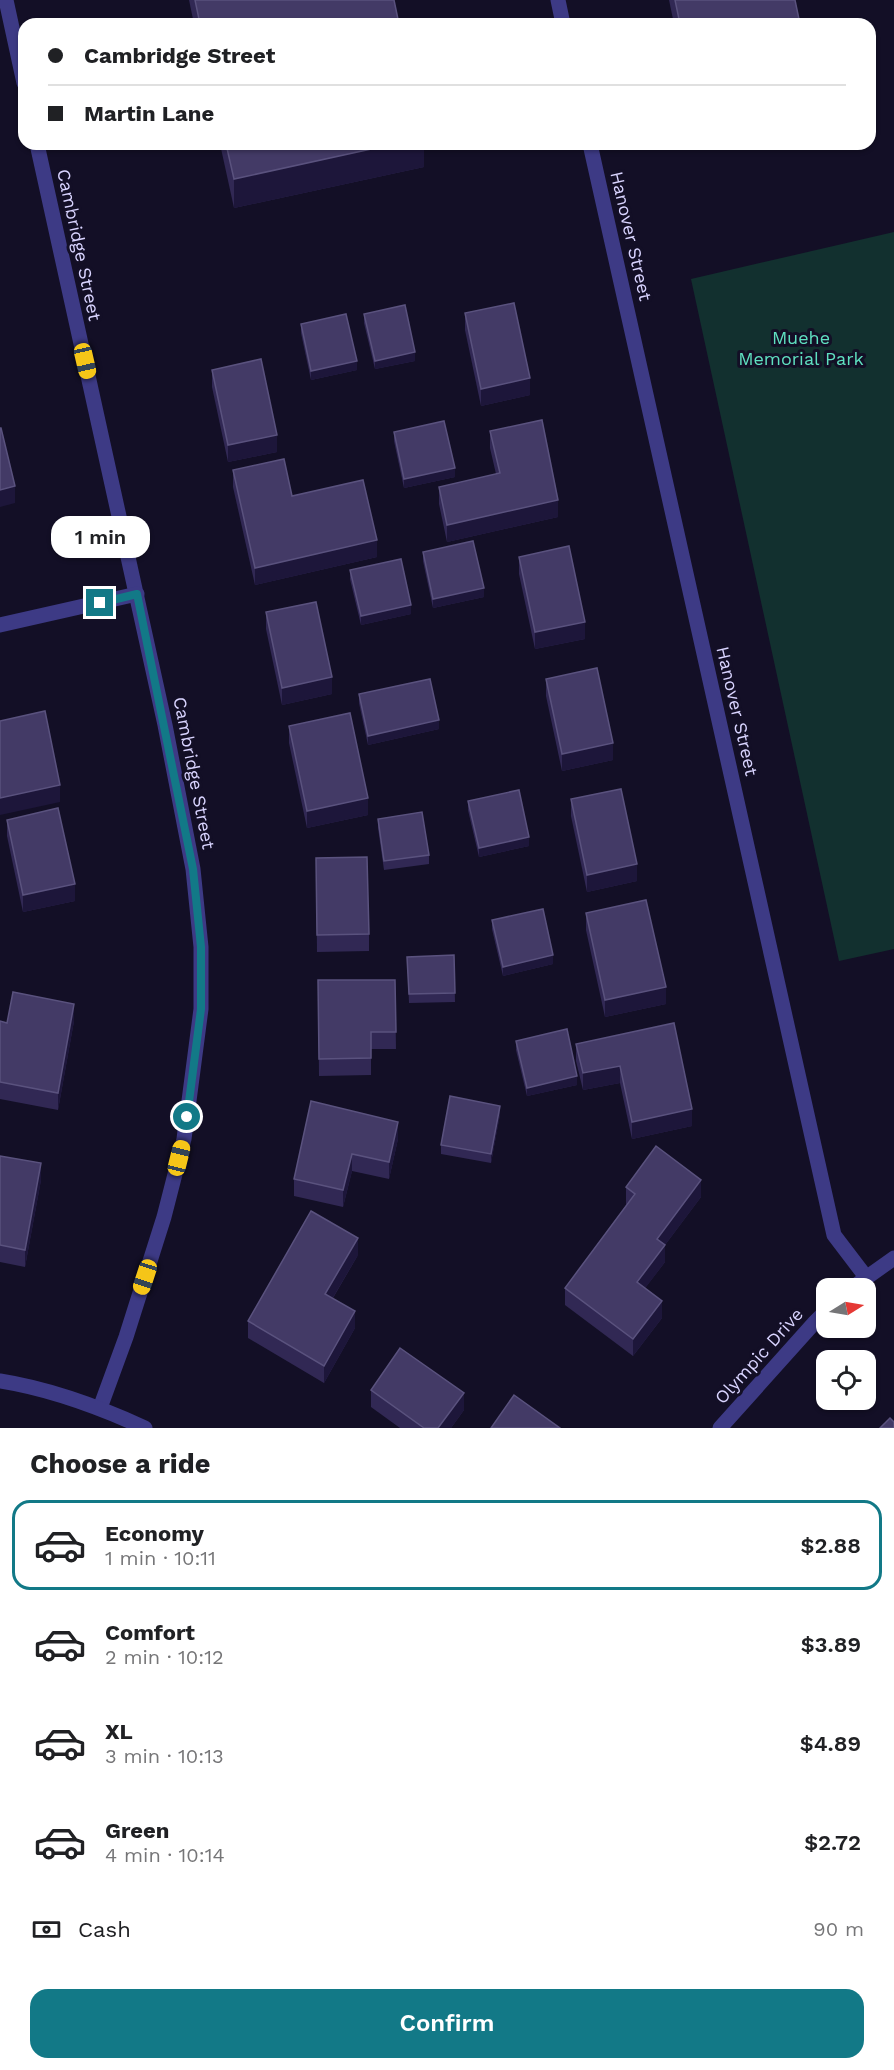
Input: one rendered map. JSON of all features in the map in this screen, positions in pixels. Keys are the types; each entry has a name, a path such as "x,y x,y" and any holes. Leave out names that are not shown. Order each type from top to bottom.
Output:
{"street":[{"path":"6,0 18,56"},
{"path":"558,0 562,18"},
{"name":"Cambridge Street","path":"38,150 137,594 193,869 201,947 201,1009 184,1139 164,1217 126,1337 100,1408"},
{"name":"Hanover Street","path":"591,150 834,1234 866,1277"},
{"path":"0,625 137,594"},
{"path":"866,1277 894,1258"},
{"name":"Olympic Drive","path":"720,1428 816,1321"},
{"path":"0,1381 22,1384 100,1408 146,1428"}],"green space":[{"name":"Muehe Memorial Park","path":"894,232 894,949 839,961 691,279"}],"building":[{"path":"195,0 394,0 398,18 199,18"},
{"path":"675,0 795,0 799,18 679,18"},
{"path":"227,150 367,150 234,179"},
{"path":"514,303 530,378 481,389 465,313"},
{"path":"405,305 415,352 375,361 364,314"},
{"path":"346,314 357,361 311,371 301,324"},
{"path":"261,359 277,435 228,445 212,370"},
{"path":"542,420 558,500 447,525 439,487 500,473 490,431"},
{"path":"444,421 455,468 404,479 394,432"},
{"path":"0,428 15,486 0,490"},
{"path":"284,459 292,496 363,480 377,540 255,568 233,470"},
{"path":"473,541 484,588 433,599 423,552"},
{"path":"569,546 585,622 535,632 519,557"},
{"path":"401,559 411,605 361,616 350,570"},
{"path":"316,602 332,677 282,688 266,612"},
{"path":"597,668 613,743 562,754 546,679"},
{"path":"430,679 439,720 368,736 359,694"},
{"path":"45,711 60,785 0,798 0,721"},
{"path":"350,713 368,798 307,811 289,726"},
{"path":"621,789 637,864 587,875 571,799"},
{"path":"519,790 529,837 479,848 468,801"},
{"path":"58,808 75,884 23,895 7,820"},
{"path":"422,812 429,855 384,861 378,819"},
{"path":"367,857 369,934 317,935 316,858"},
{"path":"646,900 666,987 605,1000 586,913"},
{"path":"543,909 553,955 503,967 492,920"},
{"path":"454,955 455,993 409,994 407,957"},
{"path":"318,980 395,980 396,1032 371,1032 371,1058 319,1059"},
{"path":"13,992 74,1004 58,1093 0,1082 0,1021 7,1023"},
{"path":"674,1023 692,1109 632,1122 620,1066 583,1073 576,1044"},
{"path":"567,1029 577,1076 527,1088 516,1041"},
{"path":"450,1096 500,1106 491,1154 441,1145"},
{"path":"311,1101 398,1122 389,1162 352,1154 343,1190 294,1179"},
{"path":"656,1146 701,1180 657,1239 665,1245 637,1282 662,1301 633,1339 565,1288 635,1194 626,1187"},
{"path":"0,1156 41,1163 25,1250 0,1245"},
{"path":"311,1211 358,1238 325,1294 355,1311 324,1366 248,1321"},
{"path":"400,1348 464,1393 438,1428 424,1428 371,1390"},
{"path":"514,1395 560,1428 491,1428"},
{"path":"890,1418 894,1422 894,1428 880,1428"}],"route":[{"path":"100,603 137,594 193,869 201,947 201,1009 187,1117"}]}
